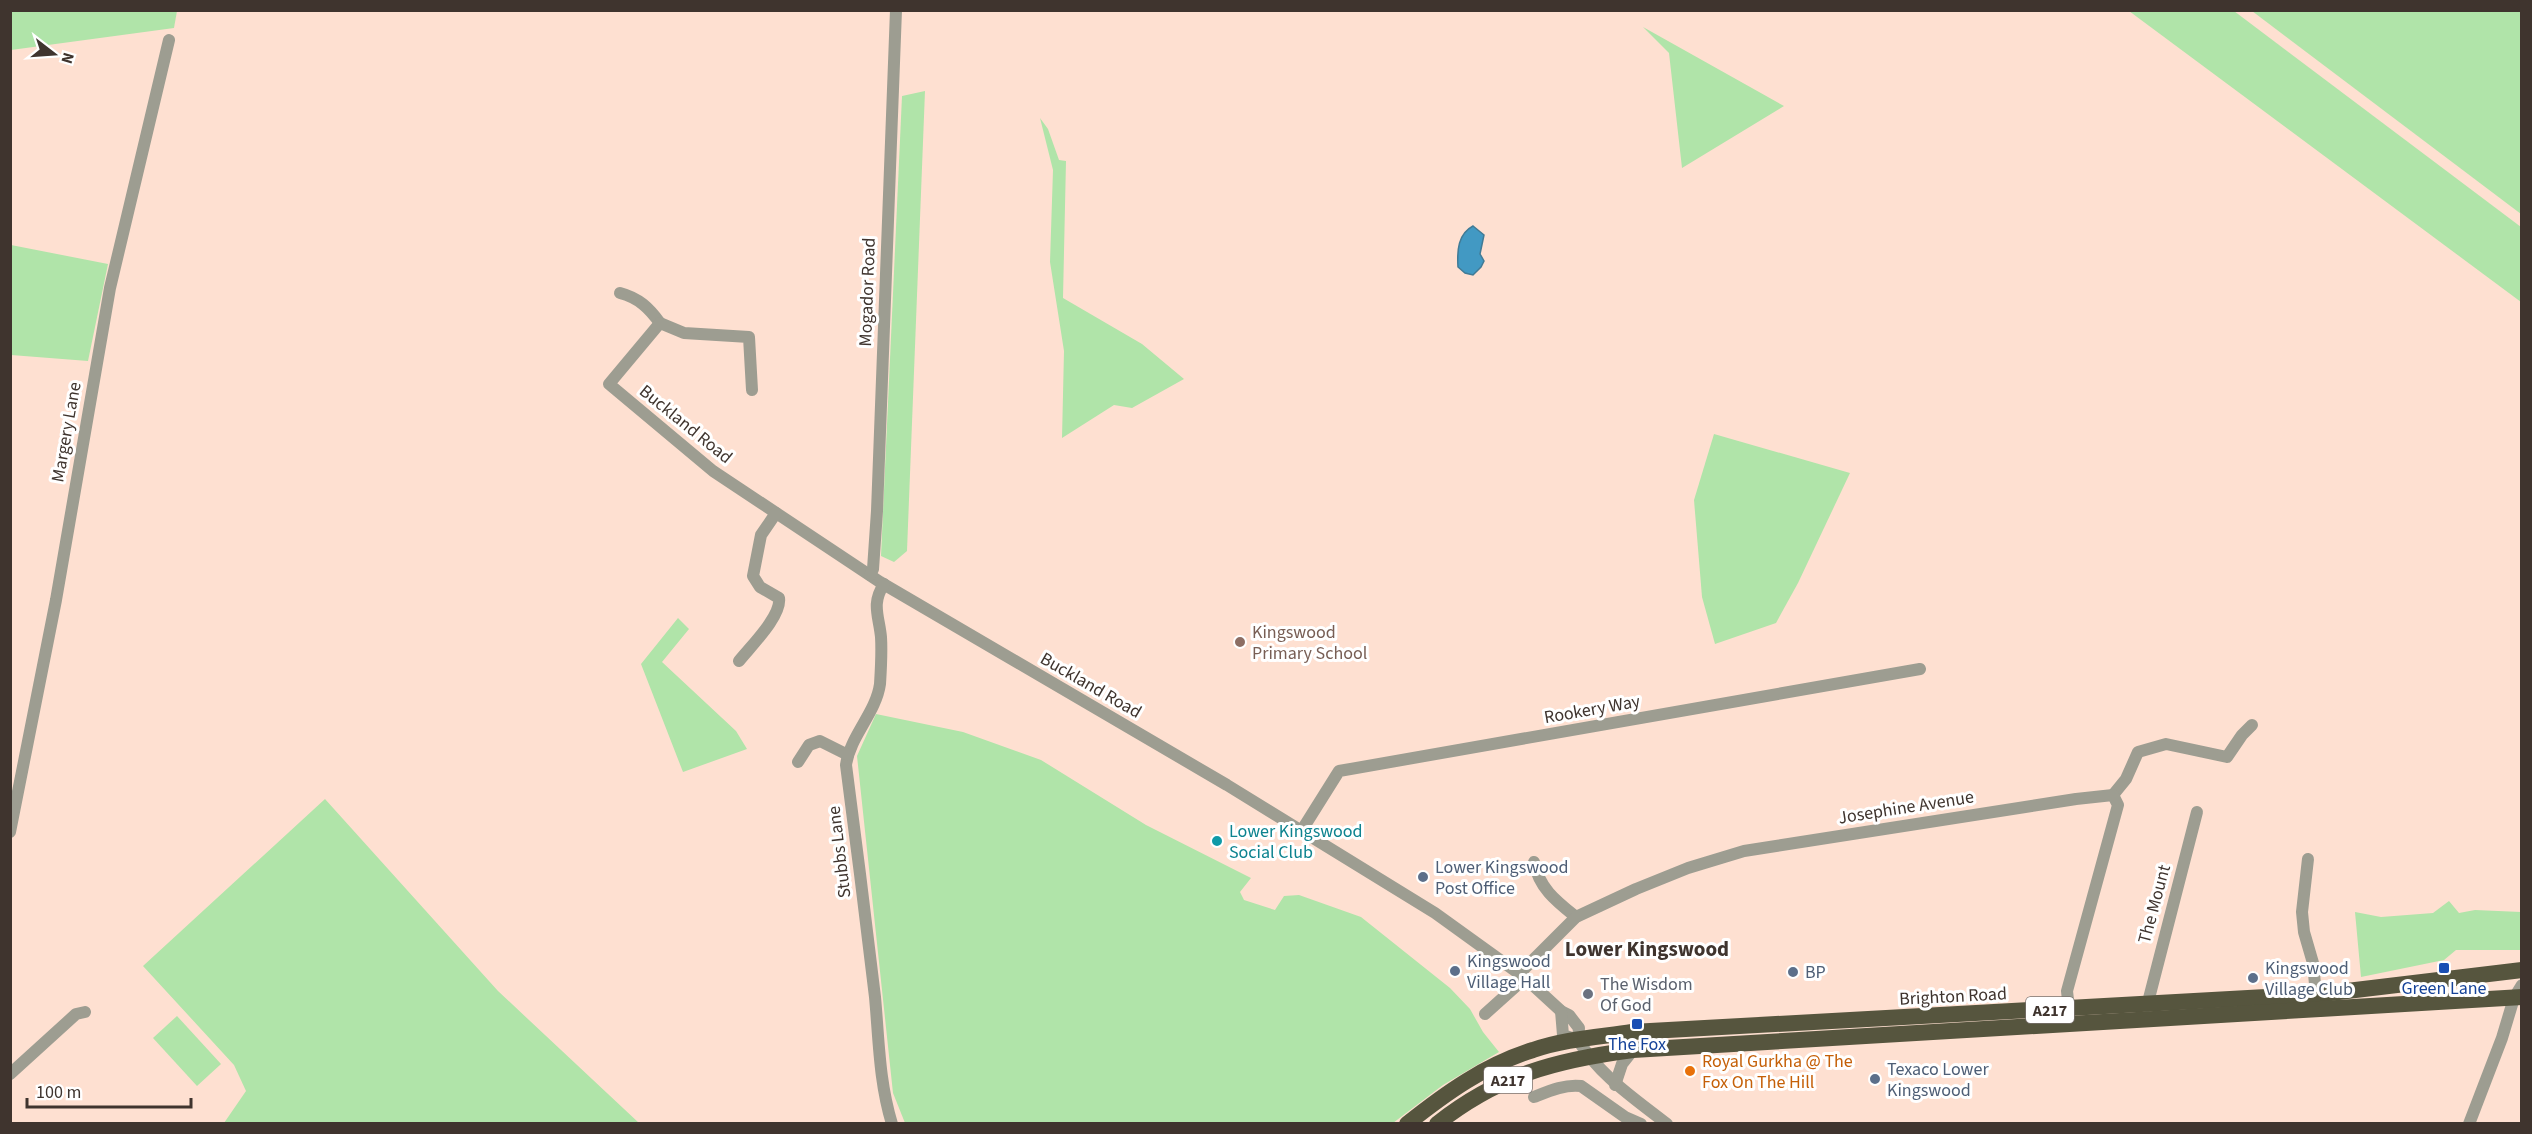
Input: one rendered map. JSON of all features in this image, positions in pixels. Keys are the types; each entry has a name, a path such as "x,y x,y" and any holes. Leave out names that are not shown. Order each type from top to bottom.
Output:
{"highway":[{"name":"Brighton Road","path":"1407,1124 1450,1091 1494,1065 1534,1049 1632,1032 2147,1006 2316,995 2522,970"},
{"name":"Brighton Road","path":"1437,1124 1500,1083 1528,1071 1587,1056 1633,1050 2519,993"}],"street":[{"name":"Mogador Road","path":"870,575 873,569 877,511 896,10"},
{"name":"Margery Lane","path":"10,832 56,600 110,288 169,40"},
{"path":"620,293 634,297 650,309 660,323 684,333 749,337 752,390"},
{"name":"Buckland Road","path":"660,323 609,384 713,471 884,585 1302,830 1436,913 1522,976 1561,1011 1569,1015 1579,1028 1578,1040"},
{"path":"739,661 772,620 780,605 779,598 760,587 753,576 761,536 776,513"},
{"name":"Stubbs Lane","path":"884,585 876,598 875,608 881,634 879,688 867,720 848,755 846,765 875,1002 879,1068 883,1096 892,1124"},
{"name":"Rookery Way","path":"1302,830 1339,771 1920,669"},
{"path":"2069,1010 2067,991 2118,805 2113,795 2126,779 2138,752 2166,744 2227,757 2252,725"},
{"path":"798,762 810,745 820,741 848,755"},
{"name":"Josephine Avenue","path":"1485,1014 1576,917 1688,868 1744,851 2113,795"},
{"name":"The Mount","path":"2147,1006 2197,812"},
{"path":"2308,859 2301,912 2313,963 2316,995"},
{"path":"1533,862 1537,877 1548,894 1576,917"},
{"path":"2469,1124 2519,993"},
{"path":"10,1074 76,1014 85,1012"},
{"path":"1578,1040 1587,1056 1615,1085 1664,1121"},
{"path":"1615,1085 1622,1064 1633,1050"},
{"path":"1534,1097 1553,1089 1573,1085 1581,1086 1625,1117 1642,1124 1664,1121"}],"green space":[{"path":"11,10 177,11 174,28 11,50"},
{"path":"2129,11 2234,11 2521,227 2521,302"},
{"path":"2252,11 2521,11 2521,214"},
{"path":"1643,27 1784,106 1682,168 1669,53"},
{"path":"925,91 907,551 894,562 881,556 902,96"},
{"path":"1040,118 1048,129 1059,160 1066,161 1063,298 1142,344 1184,379 1132,408 1114,405 1062,438 1064,351 1050,262 1053,170"},
{"path":"11,245 108,264 88,361 11,355"},
{"path":"1714,434 1850,473 1798,583 1776,623 1715,644 1702,597 1694,500"},
{"path":"678,618 689,629 662,662 736,731 747,749 683,772 641,664"},
{"path":"876,714 963,732 1041,760 1146,825 1251,878 1240,892 1244,900 1275,910 1284,896 1299,895 1361,917 1450,988 1470,1009 1483,1032 1499,1052 1443,1085 1393,1123 905,1123 893,1093 857,756"},
{"path":"325,799 498,991 639,1123 224,1123 246,1091 234,1065 143,966"},
{"path":"2449,901 2459,913 2475,910 2521,912 2521,950 2456,950 2444,960 2361,977 2355,912 2381,917 2433,913"},
{"path":"177,1016 221,1064 197,1086 153,1038"}],"water":[{"path":"1473,226 1484,235 1480,254 1484,261 1473,275 1465,273 1458,267 1458,249 1464,233"}],"place":[{"name":"Kingswood Primary School","path":"1240,642"},
{"name":"Lower Kingswood Social Club","path":"1217,841"},
{"name":"Lower Kingswood Post Office","path":"1423,877"},
{"name":"Green Lane","path":"2444,968"},
{"name":"Kingswood Village Hall","path":"1455,971"},
{"name":"BP","path":"1793,972"},
{"name":"Kingswood Village Club","path":"2253,978"},
{"name":"The Wisdom Of God","path":"1588,994"},
{"name":"The Fox","path":"1637,1024"},
{"name":"Royal Gurkha @ The Fox On The Hill","path":"1690,1071"},
{"name":"Texaco Lower Kingswood","path":"1875,1079"}],"district":[{"name":"Lower Kingswood","path":"1647,949"}]}
